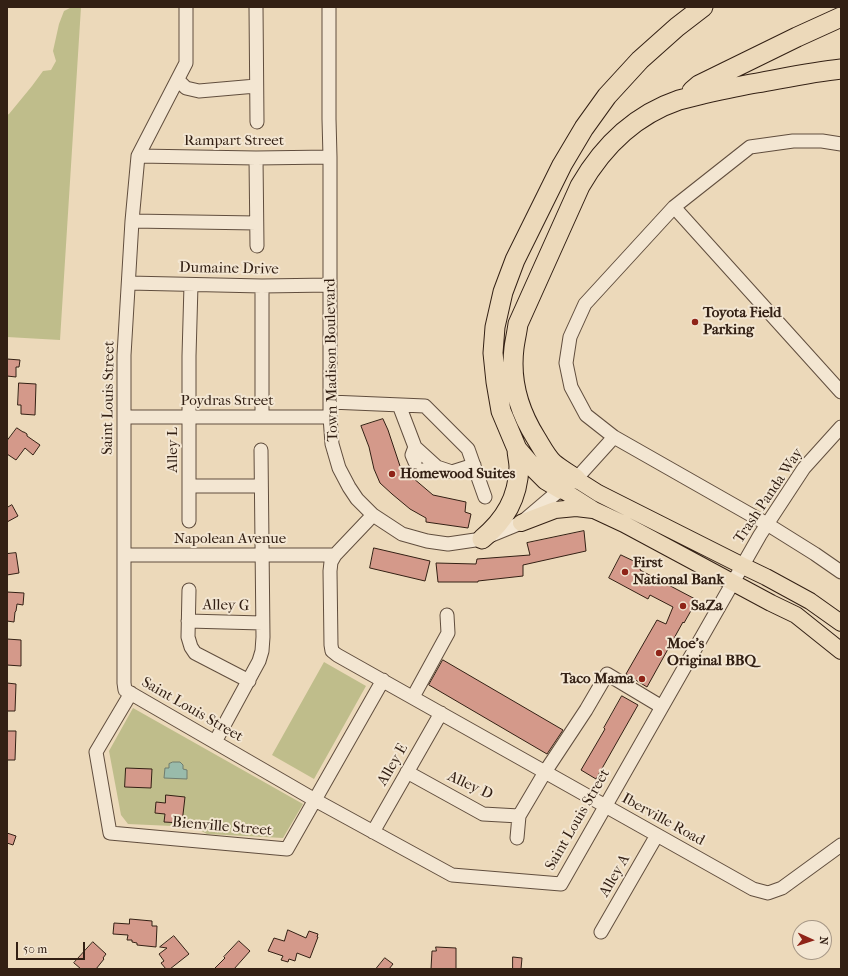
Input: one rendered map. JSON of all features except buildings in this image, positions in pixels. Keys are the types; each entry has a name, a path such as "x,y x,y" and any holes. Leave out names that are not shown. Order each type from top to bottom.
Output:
{"highway":[{"path":"482,539 501,520 513,499 518,480 519,466 517,449 502,411 496,382 493,354 495,327 503,292 515,260 562,165 584,128 607,96 640,60 677,27 703,7"},
{"path":"680,100 699,85 841,17"},
{"path":"568,484 529,427 519,404 513,369 514,348 518,324 588,171 612,142 629,127 646,116 680,100 733,87 814,72 841,69"},
{"path":"517,449 529,464 546,480 568,484"}],"main road":[{"path":"568,484 594,510"},
{"path":"568,484 598,493 742,566 766,576 810,601 841,623"},
{"path":"520,523 555,510 576,508 594,510 624,524 732,583 796,615 841,651"}],"street":[{"name":"Saint Louis Street","path":"186,7 186,63 138,156 132,221 124,355 125,690 315,800 452,876 561,884 732,583"},
{"path":"256,7 257,122"},
{"name":"Town Madison Boulevard","path":"329,7 330,417 332,444 339,468 349,487 372,515 402,534 427,541 448,544 482,539 520,523 568,484 614,437"},
{"path":"178,80 186,88 199,91 256,86"},
{"path":"841,144 822,141 794,141 750,147 674,207 585,304 570,337 566,363 571,386 586,415 614,437 767,524 841,572"},
{"name":"Rampart Street","path":"138,156 256,158 330,157"},
{"path":"256,158 257,246"},
{"path":"674,207 841,392"},
{"path":"132,221 256,223"},
{"name":"Dumaine Drive","path":"129,283 330,286"},
{"name":"Alley L","path":"189,521 189,356 191,284"},
{"path":"262,286 262,417"},
{"path":"330,402 425,406 468,450 485,497"},
{"path":"399,405 415,447 437,467 452,472 474,465"},
{"name":"Poydras Street","path":"125,417 330,417"},
{"name":"Trash Panda Way","path":"732,583 767,524 804,468 841,427"},
{"path":"415,447 412,455 419,466 429,471 437,467"},
{"path":"215,742 259,662 262,651 261,450"},
{"path":"189,486 262,486"},
{"path":"335,555 372,515"},
{"name":"Napolean Avenue","path":"124,555 335,555"},
{"name":"Iberville Road","path":"335,555 331,562 330,571 331,645 332,651 337,655 753,889 768,893 782,888 841,845"},
{"path":"189,590 188,637 191,647 195,653 249,680"},
{"path":"413,697 448,633 447,615"},
{"name":"Alley G","path":"188,621 262,623"},
{"path":"517,838 519,816 607,674 662,707"},
{"name":"Bienville Street","path":"130,693 96,752 110,833 287,849 383,680"},
{"name":"Alley E","path":"373,832 441,713"},
{"name":"Alley D","path":"407,772 484,814 519,816"},
{"name":"Alley A","path":"601,932 657,835"}],"shaded area":[{"path":"72,7 81,7 60,340 7,337 7,115 43,71 51,70 56,61 53,51 59,24 64,11"},
{"path":"324,662 366,686 314,779 272,755"},
{"path":"133,708 303,804 283,838 207,834 194,827 128,824 121,815 109,751"},
{"path":"173,762 180,762 183,765 183,769 187,770 187,779 164,778 165,768 169,768 169,764"}],"place":[{"name":"Toyota Field Parking","path":"695,322"},
{"name":"Homewood Suites","path":"392,474"},
{"name":"First National Bank","path":"625,572"},
{"name":"SaZa","path":"683,606"},
{"name":"Moe's Original BBQ","path":"659,653"},
{"name":"Taco Mama","path":"642,679"}]}
